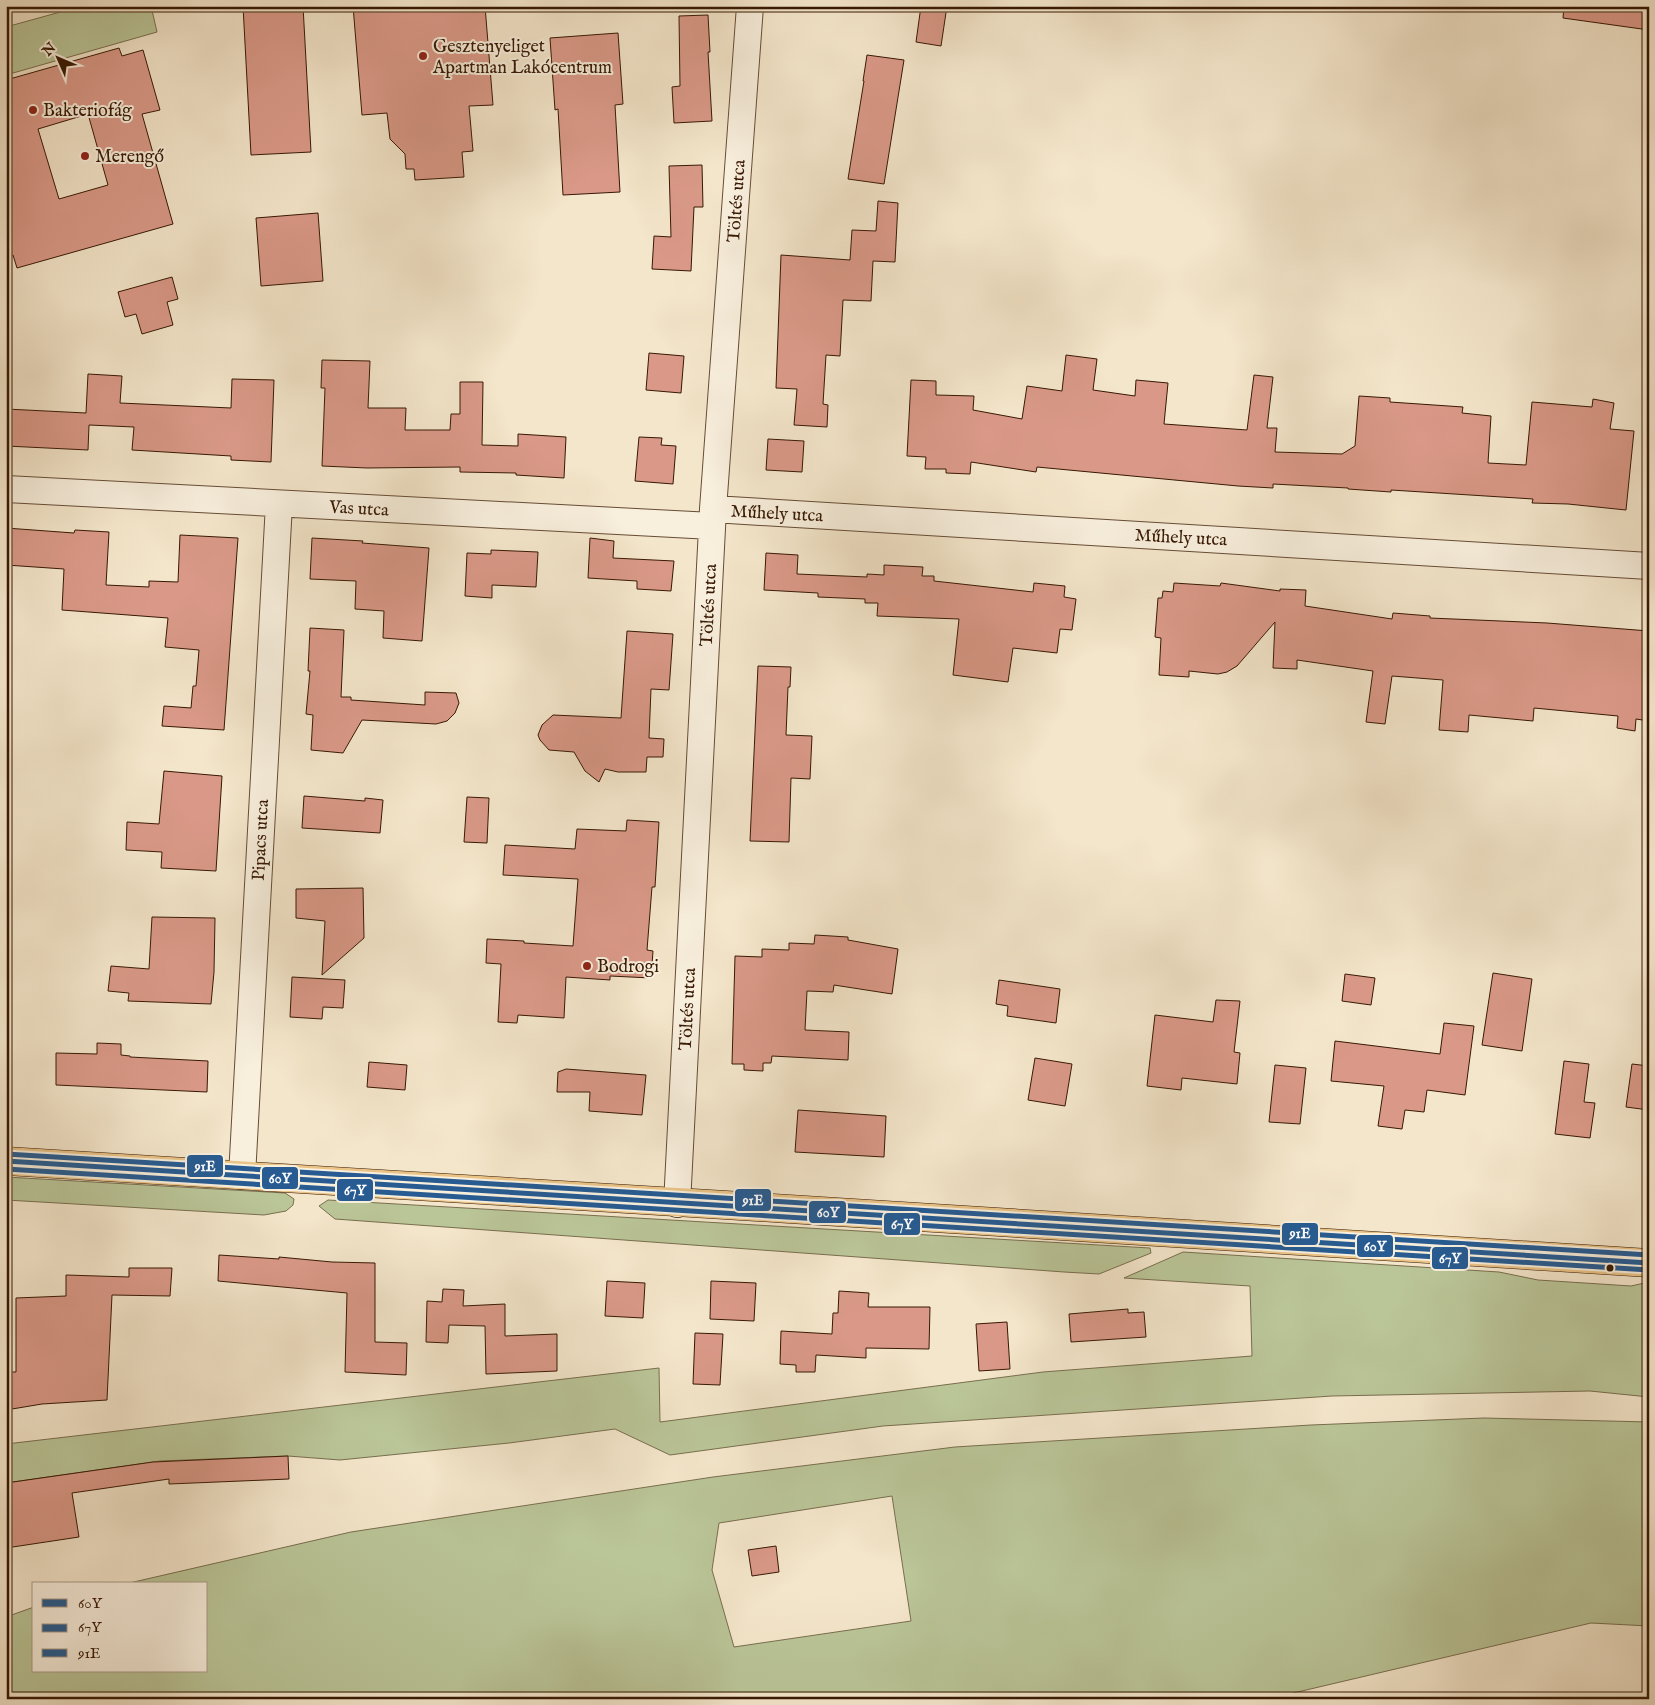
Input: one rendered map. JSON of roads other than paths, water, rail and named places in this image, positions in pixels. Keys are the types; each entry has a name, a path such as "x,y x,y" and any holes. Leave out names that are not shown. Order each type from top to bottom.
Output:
{"main road":[{"path":"6,1161 1649,1263"}],"street":[{"name":"Töltés utca","path":"677,1204 713,517 750,6"},
{"name":"Vas utca","path":"6,489 279,504 713,517"},
{"name":"Pipacs utca","path":"242,1176 279,504"},
{"name":"Műhely utca","path":"713,517 1649,566"}],"place":[{"name":"Gesztenyeliget Apartman Lakócentrum","path":"423,56"},
{"name":"Bakteriofág","path":"33,110"},
{"name":"Merengő","path":"85,156"},
{"name":"Bodrogi","path":"587,966"}]}
